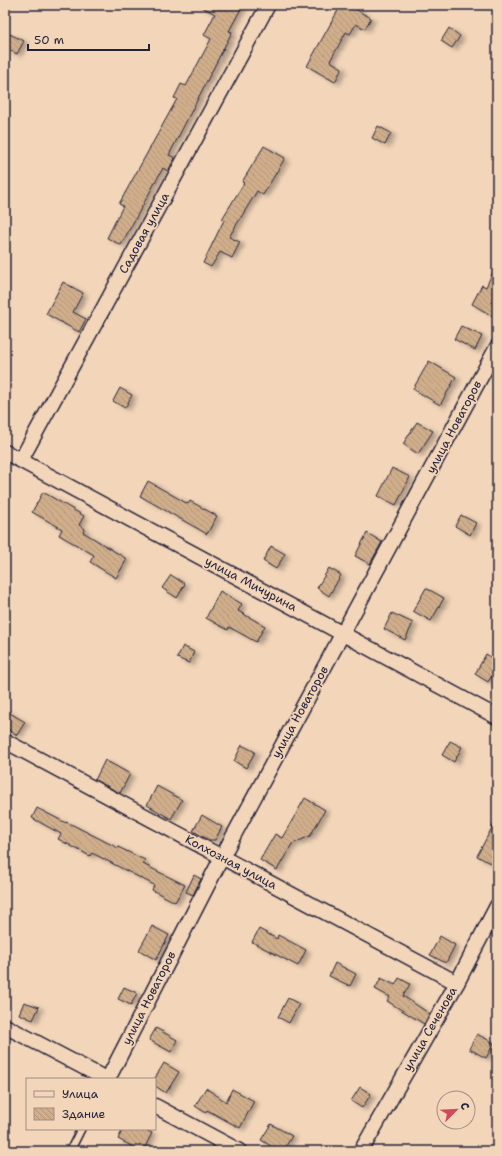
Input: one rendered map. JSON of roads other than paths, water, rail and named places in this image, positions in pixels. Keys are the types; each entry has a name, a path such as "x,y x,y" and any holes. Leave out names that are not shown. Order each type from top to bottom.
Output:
{"street":[{"name":"Садовая улица","path":"21,460 268,5"},
{"name":"улица Новаторов","path":"108,1078 222,857 497,347"},
{"name":"улица Мичурина","path":"5,452 497,716"},
{"name":"Колхозная улица","path":"5,741 457,983"},
{"name":"улица Сеченова","path":"361,1151 457,983 497,906"},
{"path":"5,1026 105,1078"},
{"path":"156,1107 239,1151"}],"lane":[{"path":"70,1151 80,1130"}]}
